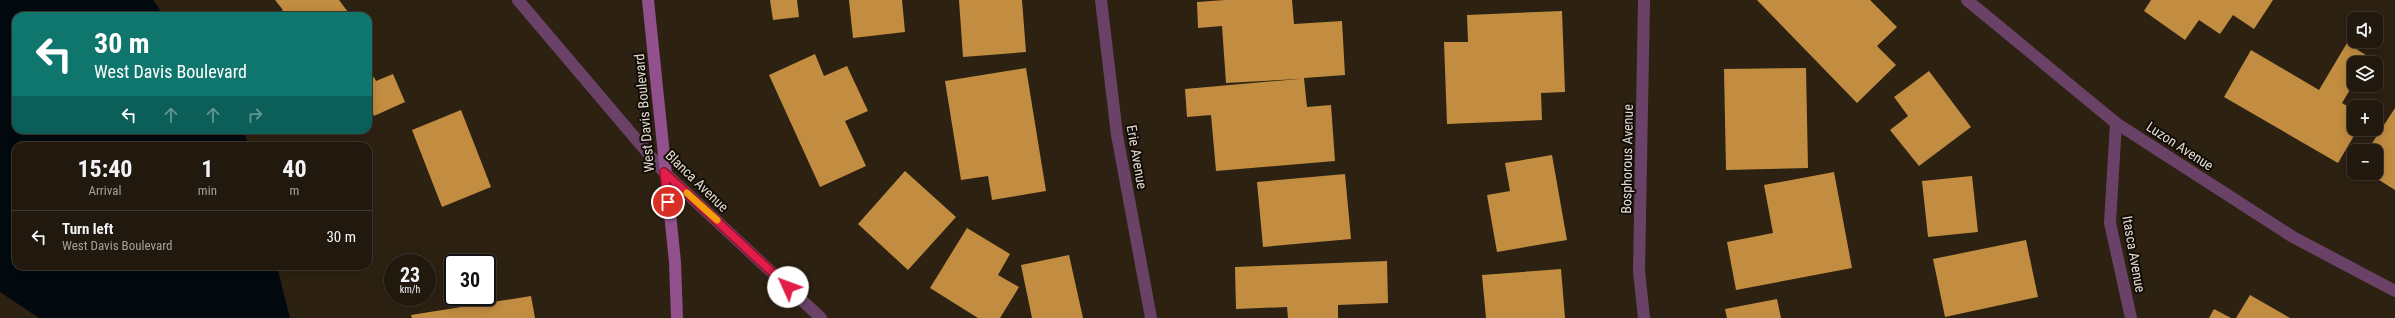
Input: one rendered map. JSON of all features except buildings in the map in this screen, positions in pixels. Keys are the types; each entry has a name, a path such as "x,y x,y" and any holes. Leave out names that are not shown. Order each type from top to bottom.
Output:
{"street":[{"name":"Blanca Avenue","path":"518,0 664,172 821,318"},
{"name":"West Davis Boulevard","path":"648,0 664,172 675,262 677,318"},
{"name":"Erie Avenue","path":"1100,0 1117,135 1151,318"},
{"name":"Bosphorous Avenue","path":"1644,0 1639,271 1644,318"},
{"name":"Luzon Avenue","path":"1967,0 2116,122 2293,237 2395,291"},
{"name":"Itasca Avenue","path":"2116,122 2110,223 2131,318"}],"shaded area":[{"path":"0,0 153,0 161,12 12,12 12,134 245,134 247,142 12,142 12,270 278,270 290,318 39,318 0,292"}],"slow traffic":[{"path":"687,193 717,220"}],"route":[{"path":"668,202 664,172 788,287"}]}
